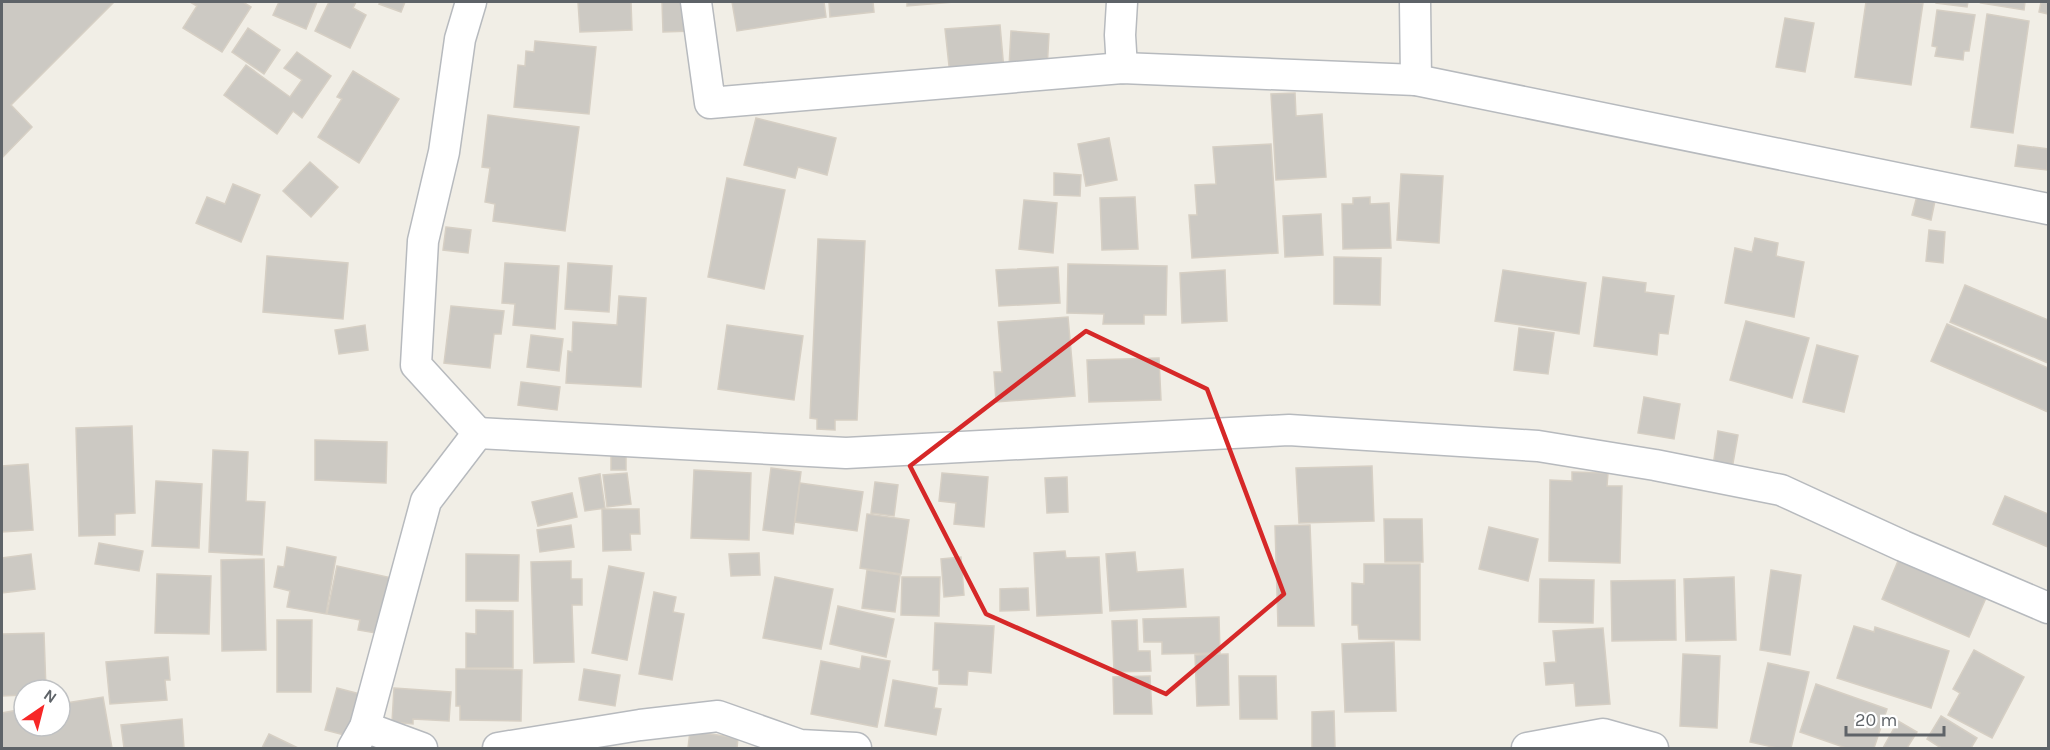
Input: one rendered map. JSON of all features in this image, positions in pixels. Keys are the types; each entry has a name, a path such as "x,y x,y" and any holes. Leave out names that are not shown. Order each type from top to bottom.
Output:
{"street":[{"path":"471,2 460,39 444,152 423,241 416,365 478,433 846,453 1289,430 1538,446 1655,465 1781,490 1903,546 2049,608"},
{"path":"696,2 710,103 1122,68 1416,80 2049,209"},
{"path":"1122,2 1120,35 1122,68"},
{"path":"1415,2 1416,80"},
{"path":"423,748 359,738 426,501 478,433"},
{"path":"498,748 639,725 718,716 800,745 855,748"},
{"path":"1527,748 1603,734 1653,748"}],"highlighted area":[{"path":"1086,331 1207,389 1284,594 1166,694 986,614 910,466"}],"building":[{"path":"2,2 114,2 11,105 32,127 2,158"},
{"path":"190,2 243,2 251,7 222,52 183,28 197,6"},
{"path":"279,2 317,2 306,29 273,15"},
{"path":"329,2 356,2 353,8 366,15 350,48 315,31"},
{"path":"380,2 405,2 401,12 379,4"},
{"path":"578,2 631,2 632,30 580,32"},
{"path":"662,2 692,2 693,31 663,32"},
{"path":"732,2 824,2 826,17 737,31"},
{"path":"829,2 873,2 874,12 830,17"},
{"path":"907,2 954,2 907,6"},
{"path":"1866,2 1923,3 1911,85 1855,77"},
{"path":"1936,2 1968,2 1967,7"},
{"path":"1982,2 2025,2 2024,10"},
{"path":"2041,2 2048,2 2048,14 2039,12"},
{"path":"1937,10 1975,15 1969,51 1964,51 1963,60 1935,56 1937,47 1932,46"},
{"path":"1987,14 2029,21 2013,133 1971,127"},
{"path":"1785,18 1814,23 1805,72 1776,67"},
{"path":"1000,25 1004,70 950,75 945,29"},
{"path":"248,28 280,50 264,74 232,52"},
{"path":"1011,31 1049,34 1047,70 1009,67"},
{"path":"535,41 596,47 589,114 514,107 518,65 525,66 526,51 534,52"},
{"path":"297,52 331,76 302,118 293,111 277,134 224,95 246,65 290,97 302,80 284,68"},
{"path":"353,71 399,99 359,163 318,137 342,99 337,97"},
{"path":"1295,93 1296,116 1322,114 1326,177 1276,180 1271,94"},
{"path":"488,115 579,127 565,231 493,221 495,204 485,202 490,168 482,167"},
{"path":"756,118 836,138 827,175 798,167 795,178 744,165"},
{"path":"1109,138 1117,180 1086,186 1078,144"},
{"path":"1271,144 1278,253 1192,258 1189,215 1197,215 1195,185 1216,184 1213,147"},
{"path":"2018,145 2048,149 2047,170 2015,166"},
{"path":"310,162 338,187 311,217 283,191"},
{"path":"1054,173 1081,175 1080,196 1054,195"},
{"path":"1401,174 1443,176 1439,243 1397,240"},
{"path":"727,178 785,190 764,289 708,277"},
{"path":"233,184 260,195 241,242 196,223 207,197 225,204"},
{"path":"1918,192 1936,196 1931,220 1912,215"},
{"path":"1135,197 1138,249 1102,250 1100,198"},
{"path":"1370,197 1370,204 1389,203 1391,248 1343,249 1342,204 1353,204 1353,198"},
{"path":"1024,200 1057,203 1053,253 1019,249"},
{"path":"1321,214 1323,255 1285,257 1283,216"},
{"path":"446,227 471,230 468,253 443,250"},
{"path":"1929,230 1945,232 1943,263 1926,261"},
{"path":"1755,238 1778,243 1776,256 1804,262 1794,317 1725,303 1735,248 1752,252"},
{"path":"818,239 865,241 857,420 835,420 835,430 817,429 817,419 810,418"},
{"path":"267,256 348,263 343,319 263,312"},
{"path":"1334,257 1381,258 1380,305 1334,304"},
{"path":"505,263 559,266 555,329 513,325 515,304 502,303"},
{"path":"568,263 612,266 609,312 565,309"},
{"path":"1068,264 1167,266 1166,315 1144,315 1144,324 1103,324 1104,314 1067,313"},
{"path":"1058,267 1060,303 999,306 996,270"},
{"path":"1225,270 1227,321 1182,323 1180,273"},
{"path":"1503,270 1586,283 1579,334 1495,321"},
{"path":"1603,277 1646,283 1645,292 1674,296 1668,334 1659,333 1657,355 1594,346"},
{"path":"1965,285 2048,320 2048,363 1950,322"},
{"path":"619,296 646,298 641,387 566,383 568,351 572,352 573,322 617,325"},
{"path":"451,306 504,311 501,334 494,334 490,368 444,363"},
{"path":"1068,317 1075,396 996,402 994,372 1002,372 998,322"},
{"path":"1746,321 1809,338 1792,398 1730,380"},
{"path":"1947,324 2048,368 2048,412 1931,361"},
{"path":"365,325 368,350 339,354 335,330"},
{"path":"727,325 803,336 794,400 718,389"},
{"path":"1519,328 1554,333 1548,374 1514,370"},
{"path":"531,335 563,339 559,371 527,367"},
{"path":"1817,345 1858,356 1844,412 1803,402"},
{"path":"1159,358 1161,400 1089,402 1087,360"},
{"path":"521,382 560,387 557,410 518,405"},
{"path":"1644,397 1680,404 1674,439 1638,433"},
{"path":"132,426 135,513 115,514 115,535 79,536 76,428"},
{"path":"1718,431 1738,435 1732,469 1713,466"},
{"path":"315,440 387,442 386,483 315,480"},
{"path":"213,450 248,452 246,501 265,502 262,555 209,552"},
{"path":"611,452 626,452 626,470 611,470"},
{"path":"28,464 33,530 2,532 2,466"},
{"path":"1372,466 1374,521 1299,523 1296,468"},
{"path":"771,468 801,472 793,534 763,530"},
{"path":"694,470 751,473 749,540 691,538"},
{"path":"1572,472 1608,473 1607,486 1622,486 1620,563 1549,561 1550,480 1572,481"},
{"path":"627,473 631,504 607,507 603,475"},
{"path":"942,473 988,477 984,527 954,524 956,503 939,501"},
{"path":"600,474 605,508 585,511 579,478"},
{"path":"1067,477 1068,512 1047,513 1045,478"},
{"path":"156,481 202,484 199,548 152,546"},
{"path":"875,482 898,485 894,516 871,513"},
{"path":"800,483 863,492 857,531 795,522"},
{"path":"572,493 577,517 538,526 532,502"},
{"path":"2005,496 2048,514 2048,547 1993,524"},
{"path":"602,509 639,509 640,534 630,534 631,550 603,551"},
{"path":"867,514 909,520 901,574 860,568"},
{"path":"1384,519 1422,519 1423,562 1385,562"},
{"path":"571,525 574,547 540,552 537,530"},
{"path":"1310,525 1314,626 1278,626 1275,526"},
{"path":"1489,527 1538,539 1528,581 1479,569"},
{"path":"99,543 143,551 139,571 95,564"},
{"path":"287,547 336,557 326,614 287,607 290,591 274,587 278,566 284,567"},
{"path":"1065,551 1066,558 1099,557 1102,613 1037,616 1034,553"},
{"path":"1135,552 1137,572 1183,569 1186,607 1110,611 1106,554"},
{"path":"759,553 760,575 731,576 729,554"},
{"path":"31,554 35,589 2,593 2,558"},
{"path":"466,554 519,555 518,601 466,601"},
{"path":"961,557 964,595 944,597 941,559"},
{"path":"264,559 266,650 222,651 221,560"},
{"path":"571,561 571,579 582,579 582,605 572,605 574,662 534,663 531,562"},
{"path":"1898,561 1986,598 1969,637 1882,599"},
{"path":"1364,564 1420,564 1420,640 1359,639 1358,625 1352,625 1352,583 1364,584"},
{"path":"337,566 392,578 381,634 358,630 360,620 327,614"},
{"path":"609,566 644,573 627,660 592,653"},
{"path":"867,570 900,575 895,612 862,608"},
{"path":"1771,570 1801,575 1790,655 1760,650"},
{"path":"157,574 211,576 209,634 155,633"},
{"path":"775,577 833,589 821,649 763,638"},
{"path":"902,577 940,577 939,616 901,615"},
{"path":"1734,577 1736,640 1686,641 1684,579"},
{"path":"1540,579 1594,580 1593,623 1539,622"},
{"path":"1675,580 1676,640 1612,641 1611,581"},
{"path":"1028,588 1029,610 1000,611 1000,589"},
{"path":"654,592 676,597 673,612 684,614 672,680 639,674"},
{"path":"838,606 894,619 886,657 830,644"},
{"path":"476,610 513,611 513,668 466,668 466,633 476,634"},
{"path":"1219,617 1220,653 1162,654 1162,642 1144,642 1143,619"},
{"path":"277,620 312,620 311,692 277,692"},
{"path":"1137,620 1138,651 1150,651 1151,671 1114,672 1112,621"},
{"path":"935,623 994,626 991,673 968,671 967,685 939,684 939,670 933,670"},
{"path":"1854,626 1874,632 1875,627 1949,651 1931,708 1837,678"},
{"path":"1603,628 1610,704 1576,706 1574,683 1546,685 1544,663 1556,662 1553,631"},
{"path":"44,633 46,678 12,678 12,696 2,696 2,634"},
{"path":"1394,642 1396,711 1345,712 1342,644"},
{"path":"1974,650 2024,677 1992,738 1948,715 1960,693 1953,689"},
{"path":"1228,654 1229,705 1197,706 1195,655"},
{"path":"1683,654 1720,656 1717,728 1680,726"},
{"path":"862,656 890,661 877,727 811,714 821,661 860,669"},
{"path":"168,657 170,680 165,680 167,700 110,704 106,662"},
{"path":"1768,663 1809,672 1791,748 1777,748 1750,742"},
{"path":"456,669 522,670 521,721 460,720 460,706 456,706"},
{"path":"584,669 620,675 615,706 579,700"},
{"path":"1150,676 1152,714 1114,714 1113,677"},
{"path":"1239,676 1276,676 1277,719 1240,719"},
{"path":"893,680 937,688 934,708 941,709 936,735 885,726"},
{"path":"1816,684 1887,709 1874,748 1846,748 1800,732"},
{"path":"337,688 368,696 356,738 325,730"},
{"path":"394,688 451,692 449,721 413,719 413,724 392,722"},
{"path":"103,697 112,748 2,748 2,713 12,711 12,738 72,738 72,702"},
{"path":"1334,711 1335,748 1312,748 1312,712"},
{"path":"1941,716 1977,738 1971,748 1941,748 1927,739"},
{"path":"182,719 184,748 124,748 121,725"},
{"path":"1898,721 1917,732 1907,748 1883,748"},
{"path":"690,731 738,738 737,748 688,748"},
{"path":"269,734 298,748 262,748"}]}
